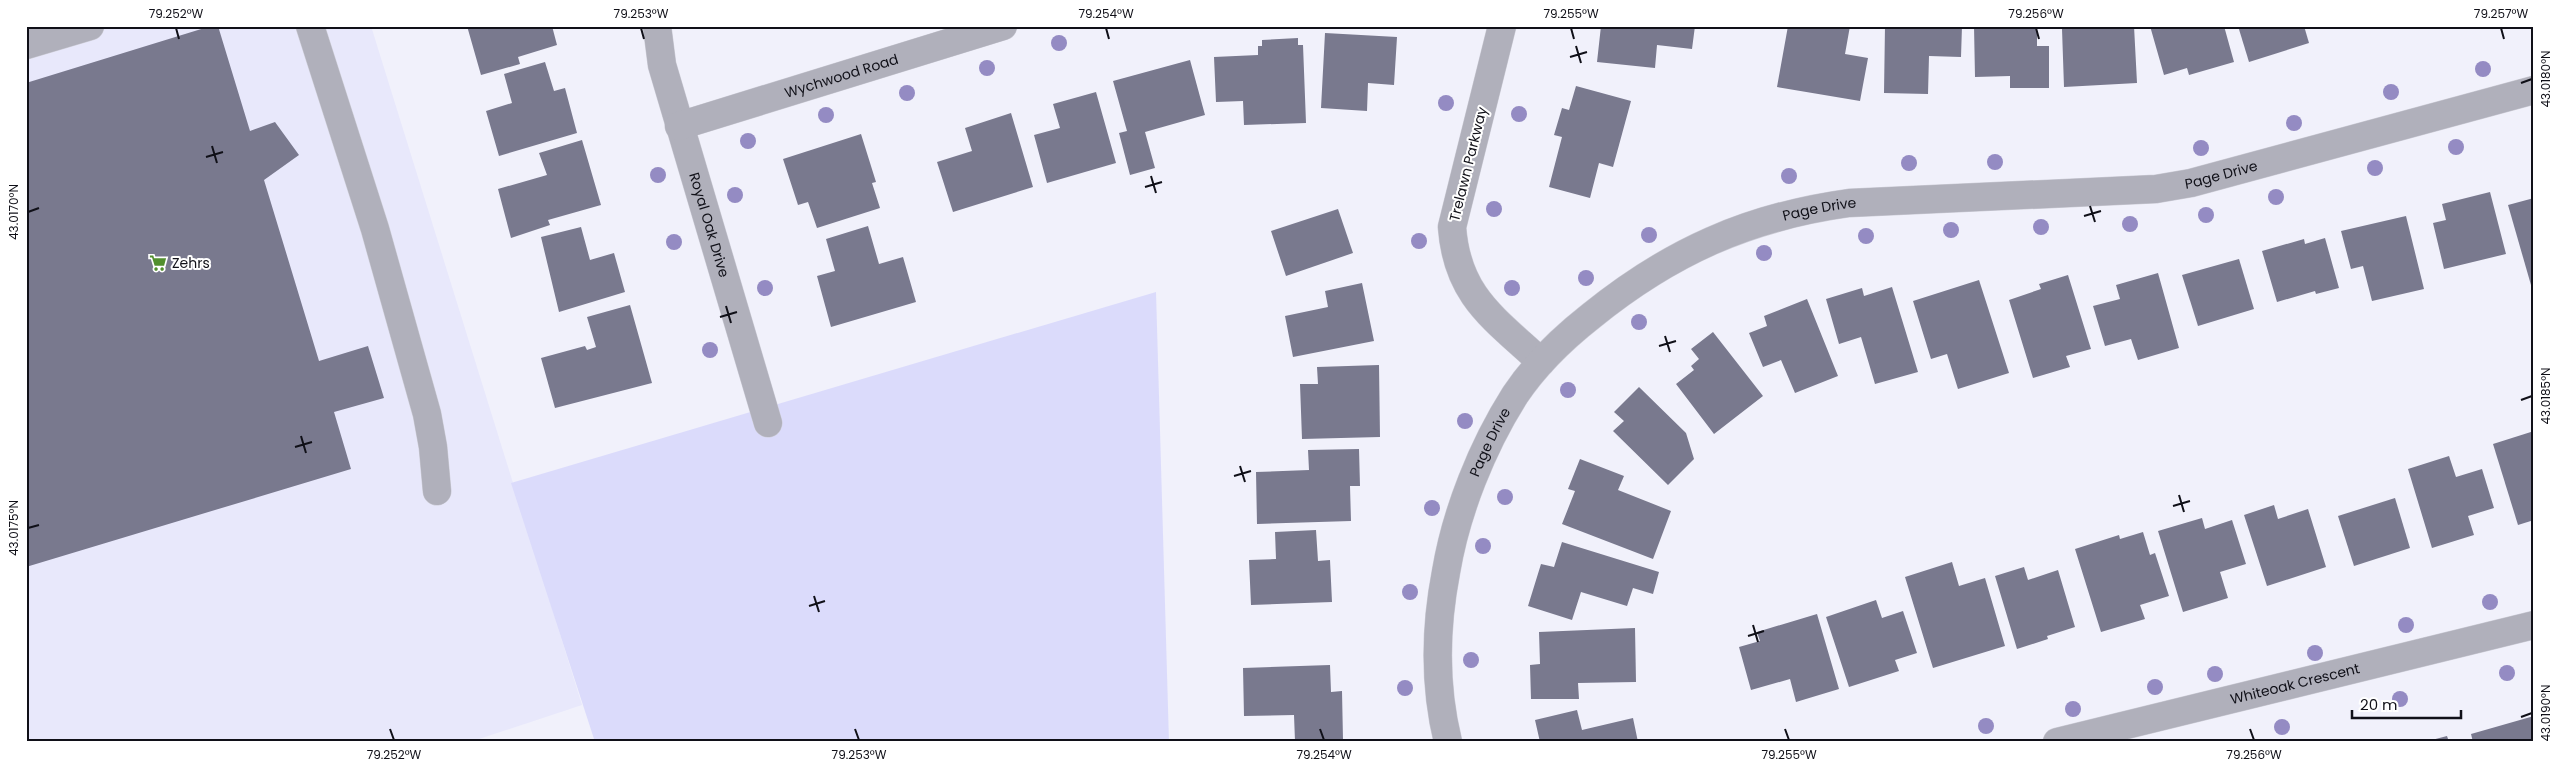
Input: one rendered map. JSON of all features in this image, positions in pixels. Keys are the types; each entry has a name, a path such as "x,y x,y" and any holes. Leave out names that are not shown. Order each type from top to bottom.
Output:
{"street":[{"path":"26,46 90,26"},
{"path":"310,26 374,229 427,414 433,447 437,491"},
{"name":"Royal Oak Drive","path":"657,26 662,65 679,126 768,423"},
{"name":"Wychwood Road","path":"679,126 1003,26"},
{"name":"Trelawn Parkway","path":"1502,26 1452,227 1454,251 1459,270 1480,305 1540,362"},
{"name":"Page Drive","path":"1448,742 1437,684 1440,606 1452,532 1480,462 1515,396 1540,362 1576,327 1614,297 1656,268 1703,243 1738,228 1775,217 1849,204 2156,189 2182,185 2222,176 2534,90"},
{"name":"Whiteoak Crescent","path":"2057,742 2534,625"}],"shaded area":[{"path":"26,26 371,26 582,705 470,742 26,742"},
{"path":"1156,292 1169,742 595,742 511,483"}],"building":[{"name":"Zehrs","path":"211,26 218,26 250,131 275,122 299,155 264,180 319,361 368,346 384,398 334,412 351,469 26,567 26,83"},
{"path":"467,26 552,26 557,45 518,57 520,64 481,75"},
{"path":"1601,26 1695,26 1692,49 1657,45 1655,68 1597,62"},
{"path":"1788,26 1850,26 1845,54 1868,58 1860,101 1777,87"},
{"path":"1885,26 1962,26 1961,57 1929,56 1928,94 1884,93"},
{"path":"1974,26 2037,26 2037,46 2049,46 2049,88 2010,88 2010,76 1975,77"},
{"path":"2059,26 2134,26 2137,83 2064,87 2062,29 2059,29"},
{"path":"2150,26 2224,26 2234,62 2189,75 2187,68 2164,75"},
{"path":"2238,26 2304,26 2309,43 2249,62"},
{"path":"1325,33 1397,37 1394,85 1368,83 1367,111 1321,108"},
{"path":"1298,38 1298,45 1303,45 1306,123 1244,125 1243,101 1216,102 1214,57 1258,55 1258,46 1262,46 1262,40"},
{"path":"1190,60 1205,115 1145,132 1155,168 1130,175 1119,133 1127,131 1113,81"},
{"path":"545,62 554,91 565,88 577,133 499,156 486,111 512,103 504,74"},
{"path":"1576,86 1631,101 1613,167 1599,163 1590,198 1549,187 1562,137 1554,135 1562,108 1569,110"},
{"path":"1096,92 1116,163 1047,183 1034,135 1060,128 1053,104"},
{"path":"1011,113 1033,187 953,212 937,162 972,151 965,128"},
{"path":"861,134 876,182 872,183 880,208 817,228 808,202 798,205 783,159"},
{"path":"582,140 601,205 548,220 550,225 511,238 498,189 547,175 539,153"},
{"path":"2490,192 2506,254 2444,269 2433,223 2446,220 2442,204"},
{"path":"2534,198 2534,292 2533,292 2508,205"},
{"path":"1338,209 1353,253 1286,276 1271,231"},
{"path":"2406,216 2424,289 2372,301 2363,266 2351,269 2341,231"},
{"path":"868,226 879,264 903,257 916,302 831,327 817,276 835,271 826,239"},
{"path":"581,227 590,260 614,253 625,292 559,312 541,237"},
{"path":"2325,238 2339,288 2316,294 2315,291 2277,302 2262,251 2304,239 2305,244"},
{"path":"2239,259 2254,309 2198,326 2182,275"},
{"path":"2158,273 2179,348 2138,360 2131,339 2105,346 2093,306 2120,299 2116,285"},
{"path":"2068,275 2091,349 2066,356 2070,367 2033,378 2009,300 2041,289 2039,284"},
{"path":"1979,280 2009,373 1958,389 1947,354 1931,359 1913,301"},
{"path":"1362,283 1374,341 1293,357 1285,316 1328,307 1325,291"},
{"path":"1892,287 1918,372 1875,384 1861,337 1839,344 1826,299 1862,288 1864,296"},
{"path":"1807,299 1838,376 1795,393 1781,360 1763,367 1749,333 1767,326 1764,316"},
{"path":"630,305 652,383 555,408 541,358 585,346 587,350 596,347 587,317"},
{"path":"1713,332 1763,396 1714,434 1676,384 1694,370 1691,366 1699,359 1691,349"},
{"path":"1379,365 1380,437 1302,439 1300,384 1318,384 1317,367"},
{"path":"1639,387 1686,433 1694,459 1668,485 1613,431 1624,421 1614,412"},
{"path":"2534,431 2534,520 2518,525 2493,444"},
{"path":"1359,449 1360,486 1350,486 1351,521 1257,524 1256,472 1309,470 1308,450"},
{"path":"2449,456 2456,477 2482,469 2494,508 2468,516 2474,535 2432,548 2408,469"},
{"path":"1580,459 1624,476 1618,490 1671,511 1653,559 1562,524 1575,491 1568,489"},
{"path":"2395,498 2410,548 2354,566 2338,516"},
{"path":"2274,505 2278,519 2308,509 2326,567 2267,586 2244,515"},
{"path":"2202,518 2205,529 2232,520 2246,564 2220,572 2228,598 2183,612 2158,531"},
{"path":"1316,530 1318,561 1330,560 1332,602 1251,605 1249,560 1276,559 1275,532"},
{"path":"2143,532 2150,555 2155,553 2169,596 2140,605 2145,619 2101,632 2075,549 2119,535 2120,539"},
{"path":"1562,542 1659,572 1653,594 1633,588 1627,606 1581,592 1572,620 1528,606 1541,564 1554,567"},
{"path":"1952,562 1959,586 1985,578 2005,646 1933,668 1905,577"},
{"path":"2024,567 2028,580 2058,570 2075,627 2047,636 2048,639 2017,649 1995,576"},
{"path":"1876,600 1882,618 1903,611 1917,653 1895,660 1899,671 1849,687 1826,617"},
{"path":"1817,614 1839,689 1796,702 1790,679 1751,690 1739,647 1760,641 1757,632"},
{"path":"1635,628 1636,682 1578,683 1579,699 1531,699 1530,665 1540,664 1539,632"},
{"path":"1330,665 1331,692 1342,691 1343,740 1295,741 1294,715 1244,716 1243,668"},
{"path":"1577,710 1582,730 1633,718 1638,742 1540,742 1535,720"},
{"path":"2534,716 2534,742 2473,742 2471,734"},
{"path":"2447,736 2449,742 2428,742 2428,741"}],"place":[{"name":"Zehrs","path":"158,263"}]}
